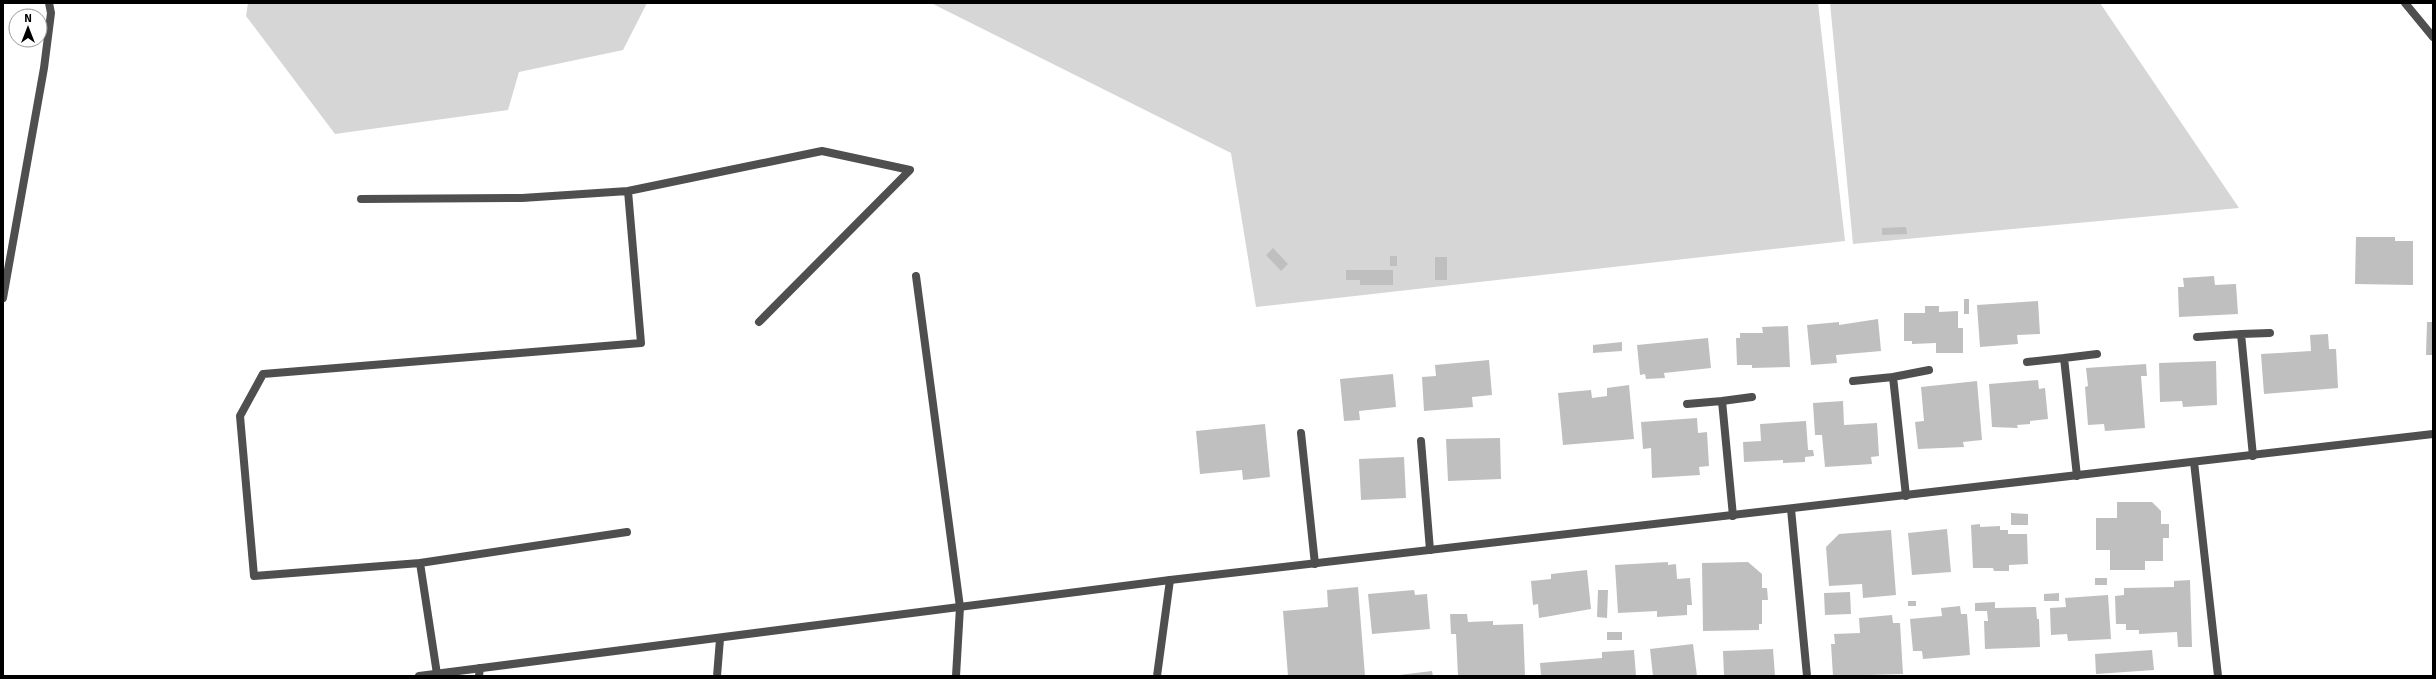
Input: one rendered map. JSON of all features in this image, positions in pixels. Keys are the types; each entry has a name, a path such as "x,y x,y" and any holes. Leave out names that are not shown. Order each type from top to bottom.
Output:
{"street":[{"path":"3,298 44,68 51,13 49,3"},
{"path":"2405,3 2433,37"},
{"path":"361,199 522,198 628,191 822,152 910,170 759,322"},
{"path":"627,532 420,563 254,576 240,416 263,374 641,343 628,191"},
{"path":"916,276 960,607 956,676"},
{"path":"2197,337 2270,333"},
{"path":"2241,334 2253,456"},
{"path":"2026,362 2097,354"},
{"path":"2064,358 2076,476"},
{"path":"1853,380 1893,377 1929,370"},
{"path":"1893,377 1906,496"},
{"path":"1687,404 1752,397"},
{"path":"1722,400 1733,516"},
{"path":"1301,433 1315,564"},
{"path":"419,676 480,672 1170,580 2433,434"},
{"path":"1421,441 1430,550"},
{"path":"2194,462 2218,676"},
{"path":"1791,509 1807,676"},
{"path":"420,563 436,674"},
{"path":"1157,676 1170,580"},
{"path":"717,676 720,639"}],"shaded area":[{"path":"248,3 647,3 623,50 519,72 508,110 335,134 246,16"},
{"path":"931,3 1818,3 1845,241 1256,307 1231,153"},
{"path":"1830,3 2100,3 2239,208 1853,244"}],"building":[{"path":"1906,227 1907,234 1882,235 1882,228"},
{"path":"2356,237 2395,237 2395,241 2413,241 2413,285 2355,284"},
{"path":"1273,248 1288,264 1281,271 1266,255"},
{"path":"1390,256 1397,256 1397,266 1390,266"},
{"path":"1435,257 1447,257 1447,280 1435,280"},
{"path":"1346,270 1393,270 1393,285 1360,285 1360,280 1346,280"},
{"path":"2214,276 2215,285 2236,284 2238,314 2179,317 2178,287 2184,287 2183,278"},
{"path":"1964,299 1969,299 1969,314 1964,314"},
{"path":"2038,301 2040,334 2017,335 2018,344 1980,347 1977,305"},
{"path":"1925,306 1939,306 1939,312 1958,311 1958,328 1963,328 1963,353 1936,353 1936,343 1912,344 1912,341 1904,341 1904,313 1925,313"},
{"path":"1878,319 1881,351 1836,355 1837,363 1811,365 1807,325 1839,322 1839,325"},
{"path":"2427,322 2433,322 2433,355 2426,355"},
{"path":"1788,326 1790,367 1752,368 1752,365 1737,365 1736,338 1740,338 1740,333 1763,333 1762,327"},
{"path":"2328,334 2329,349 2336,349 2338,388 2264,394 2261,354 2311,351 2310,335"},
{"path":"1708,338 1711,368 1664,373 1665,378 1646,379 1645,374 1640,375 1637,345"},
{"path":"1622,342 1622,351 1593,353 1593,345"},
{"path":"1489,360 1492,395 1472,397 1473,407 1424,411 1422,377 1436,376 1435,365"},
{"path":"2216,361 2217,405 2183,407 2182,401 2160,402 2159,363"},
{"path":"2146,364 2147,376 2141,376 2145,428 2105,431 2104,424 2088,425 2085,387 2088,386 2086,368"},
{"path":"1393,374 1396,407 1359,411 1360,420 1344,421 1340,379"},
{"path":"2038,380 2039,389 2045,388 2048,419 2030,421 2030,424 2017,425 2018,428 1992,427 1989,384"},
{"path":"1977,381 1982,440 1963,442 1964,447 1918,449 1915,422 1924,421 1921,387"},
{"path":"1629,385 1634,439 1563,445 1558,393 1591,390 1592,398 1607,396 1607,388"},
{"path":"1843,401 1844,425 1877,423 1879,456 1871,457 1872,464 1825,467 1822,435 1815,435 1813,403"},
{"path":"1697,418 1698,433 1707,432 1709,466 1699,467 1700,475 1652,478 1651,448 1643,449 1641,422"},
{"path":"1806,421 1808,450 1813,450 1814,456 1805,457 1805,462 1783,463 1783,460 1744,462 1743,442 1761,441 1760,424"},
{"path":"1265,424 1270,477 1243,480 1242,470 1200,474 1196,431"},
{"path":"1500,438 1501,479 1448,481 1446,439"},
{"path":"1404,457 1406,498 1361,500 1359,459"},
{"path":"2117,502 2152,502 2161,511 2161,524 2169,524 2169,538 2163,538 2163,561 2145,561 2145,570 2110,570 2110,550 2096,550 2096,518 2117,518"},
{"path":"2011,513 2028,514 2028,525 2011,525"},
{"path":"1980,524 1980,527 2000,526 2000,530 2008,530 2008,534 2027,534 2028,564 2009,565 2009,571 1994,571 1993,568 1973,568 1971,525"},
{"path":"1947,529 1951,572 1912,575 1908,533"},
{"path":"1891,530 1896,595 1863,598 1862,584 1829,586 1826,547 1839,534"},
{"path":"1668,562 1668,565 1676,564 1677,579 1690,578 1692,605 1687,605 1687,615 1657,617 1657,611 1618,613 1615,565"},
{"path":"1748,562 1762,574 1762,588 1767,588 1768,600 1762,600 1762,624 1759,624 1759,630 1703,631 1702,563"},
{"path":"1587,570 1591,609 1539,618 1538,604 1533,605 1531,581 1551,579 1551,574"},
{"path":"2095,578 2107,578 2107,585 2095,585"},
{"path":"2190,580 2192,647 2178,647 2177,632 2139,634 2139,630 2126,630 2126,624 2116,624 2115,596 2124,595 2124,588 2174,587 2174,581"},
{"path":"1358,587 1365,676 1288,676 1283,611 1328,607 1327,590"},
{"path":"1414,590 1415,595 1427,594 1430,629 1372,634 1368,594"},
{"path":"1598,590 1608,590 1607,618 1597,617"},
{"path":"1850,592 1851,614 1825,615 1824,593"},
{"path":"2059,593 2059,601 2044,601 2044,594"},
{"path":"2108,595 2111,639 2068,641 2067,634 2051,635 2050,608 2066,607 2065,598"},
{"path":"1908,601 1916,601 1916,606 1908,606"},
{"path":"1995,602 1995,608 2036,607 2037,619 2039,619 2040,647 1985,649 1984,621 1988,621 1987,611 1975,611 1975,603"},
{"path":"1960,606 1961,614 1967,614 1970,655 1923,659 1922,651 1913,651 1910,619 1942,616 1941,608"},
{"path":"1450,614 1467,614 1468,622 1493,621 1493,625 1523,624 1525,676 1458,676 1456,634 1451,634"},
{"path":"1892,615 1893,623 1900,623 1903,674 1833,676 1831,644 1835,644 1834,634 1860,633 1859,618"},
{"path":"1607,632 1622,632 1622,640 1607,640"},
{"path":"1693,644 1697,676 1653,676 1650,649"},
{"path":"1773,649 1775,676 1724,676 1723,651"},
{"path":"1634,650 1636,676 1541,676 1540,663 1602,658 1602,652"},
{"path":"2152,650 2154,670 2096,674 2095,654"},
{"path":"1432,671 1433,676 1399,676 1399,675"}]}
